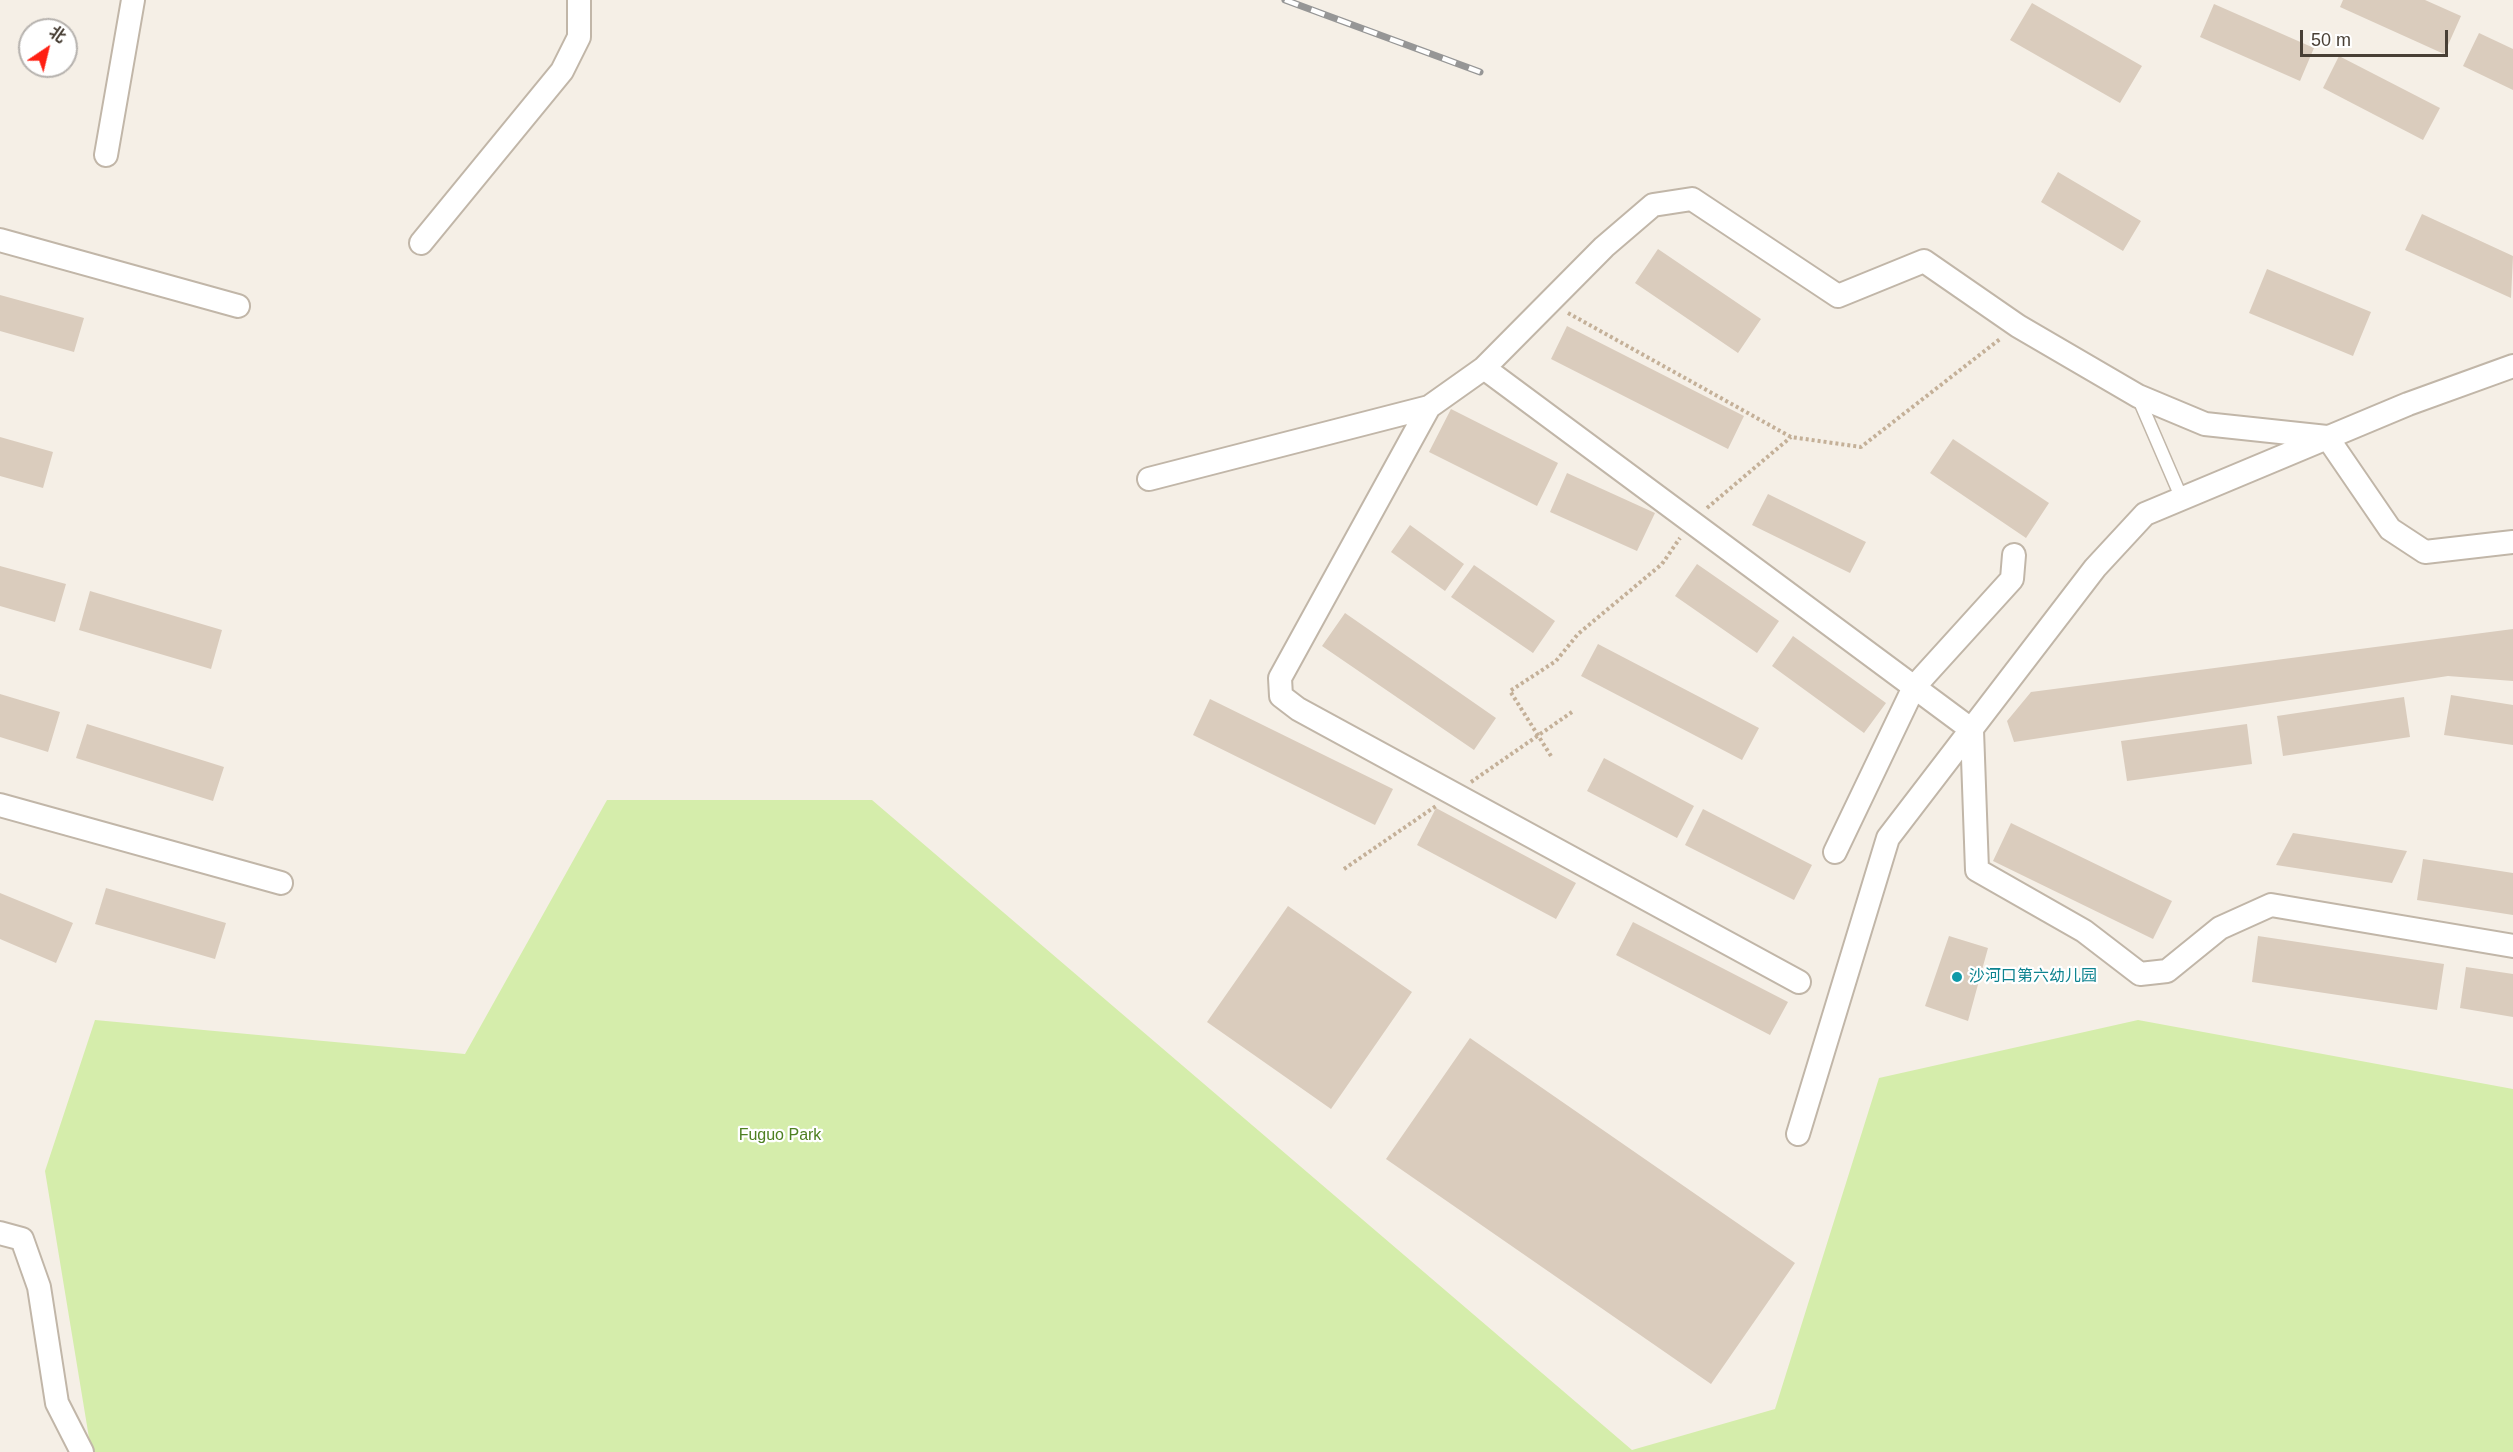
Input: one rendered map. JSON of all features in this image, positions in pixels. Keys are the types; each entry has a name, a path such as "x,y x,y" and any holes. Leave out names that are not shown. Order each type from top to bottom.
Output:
{"street":[{"path":"106,155 133,0"},
{"path":"421,243 562,71 579,37 579,0"},
{"path":"1149,478 1429,407 1484,368 1551,304 1604,248 1653,205 1692,198 1838,296 1923,261 2018,326 2138,396 2205,424 2327,436"},
{"path":"0,240 238,306"},
{"path":"1798,1134 1888,838 2095,568 2145,514 2327,436 2513,366"},
{"path":"1484,368 1972,730"},
{"path":"1429,407 1280,678 1281,696 1298,709 1799,982"},
{"path":"2327,436 2390,529 2425,552 2513,542"},
{"path":"1835,852 1914,687 2013,579 2014,555"},
{"path":"1972,730 1977,870 2084,931 2140,974 2167,971 2220,928 2271,905 2513,946"},
{"path":"0,805 281,883"},
{"path":"0,1233 22,1239 39,1287 57,1403 82,1452"}],"lane":[{"path":"2138,396 2182,499"}],"path":[{"path":"1551,304 1791,437 1862,447 2018,326"},
{"path":"1551,756 1510,691 1556,662 1578,634 1662,564 1691,522 1791,437"}],"green space":[{"name":"Fuguo Park","path":"607,800 872,800 1632,1450 1775,1409 1879,1078 2138,1020 2513,1089 2513,1452 88,1452 91,1450 45,1171 95,1020 465,1054"}],"building":[{"path":"2343,0 2425,0 2461,16 2444,54 2340,7"},
{"path":"2032,3 2142,66 2120,103 2010,40"},
{"path":"2214,4 2314,48 2300,81 2200,37"},
{"path":"2479,33 2513,49 2513,90 2463,66"},
{"path":"2339,56 2440,108 2423,140 2323,88"},
{"path":"2058,172 2141,221 2123,251 2041,202"},
{"path":"2422,214 2513,256 2511,298 2405,250"},
{"path":"1658,249 1761,319 1738,353 1635,283"},
{"path":"2267,269 2371,312 2353,356 2249,313"},
{"path":"0,295 84,318 74,352 0,331"},
{"path":"1567,326 1744,416 1728,449 1551,359"},
{"path":"1451,409 1558,463 1537,506 1429,452"},
{"path":"0,437 53,452 43,488 0,476"},
{"path":"1953,439 2049,503 2026,538 1930,473"},
{"path":"1567,473 1655,513 1637,551 1550,512"},
{"path":"1768,494 1866,542 1850,573 1752,525"},
{"path":"1410,525 1464,564 1445,591 1391,552"},
{"path":"1697,564 1779,621 1757,653 1675,596"},
{"path":"1474,565 1555,621 1533,653 1451,597"},
{"path":"0,566 66,584 55,622 0,606"},
{"path":"90,591 222,630 211,669 79,630"},
{"path":"1345,613 1496,718 1474,750 1322,646"},
{"path":"2513,629 2513,681 2448,676 2014,742 2007,721 2031,692"},
{"path":"1793,636 1886,703 1864,733 1772,666"},
{"path":"1598,644 1759,728 1742,760 1581,676"},
{"path":"0,694 60,712 48,752 0,737"},
{"path":"2451,695 2513,705 2513,745 2444,735"},
{"path":"2404,697 2410,737 2283,756 2277,716"},
{"path":"1210,699 1393,789 1375,825 1193,735"},
{"path":"87,724 224,767 213,801 76,758"},
{"path":"2247,724 2252,764 2127,781 2121,741"},
{"path":"1604,758 1694,806 1677,838 1587,791"},
{"path":"1436,808 1576,883 1556,919 1417,845"},
{"path":"1703,809 1812,865 1794,900 1685,845"},
{"path":"2011,823 2172,901 2153,939 1993,861"},
{"path":"2293,833 2407,851 2392,883 2276,865"},
{"path":"2423,859 2513,873 2513,915 2417,900"},
{"path":"106,888 226,923 215,959 95,924"},
{"path":"0,893 73,923 56,963 0,939"},
{"path":"1288,906 1412,992 1331,1109 1207,1022"},
{"path":"1633,922 1788,1002 1770,1035 1616,955"},
{"name":"沙河口第六幼儿园","path":"1949,936 1988,948 1968,1021 1925,1006"},
{"path":"2258,936 2444,964 2437,1010 2252,982"},
{"path":"2466,967 2513,974 2513,1017 2460,1008"},
{"path":"1470,1038 1795,1263 1711,1384 1386,1159"}],"railway":[{"path":"1285,0 1480,72"}],"place":[{"name":"沙河口第六幼儿园","path":"1957,977"}]}
